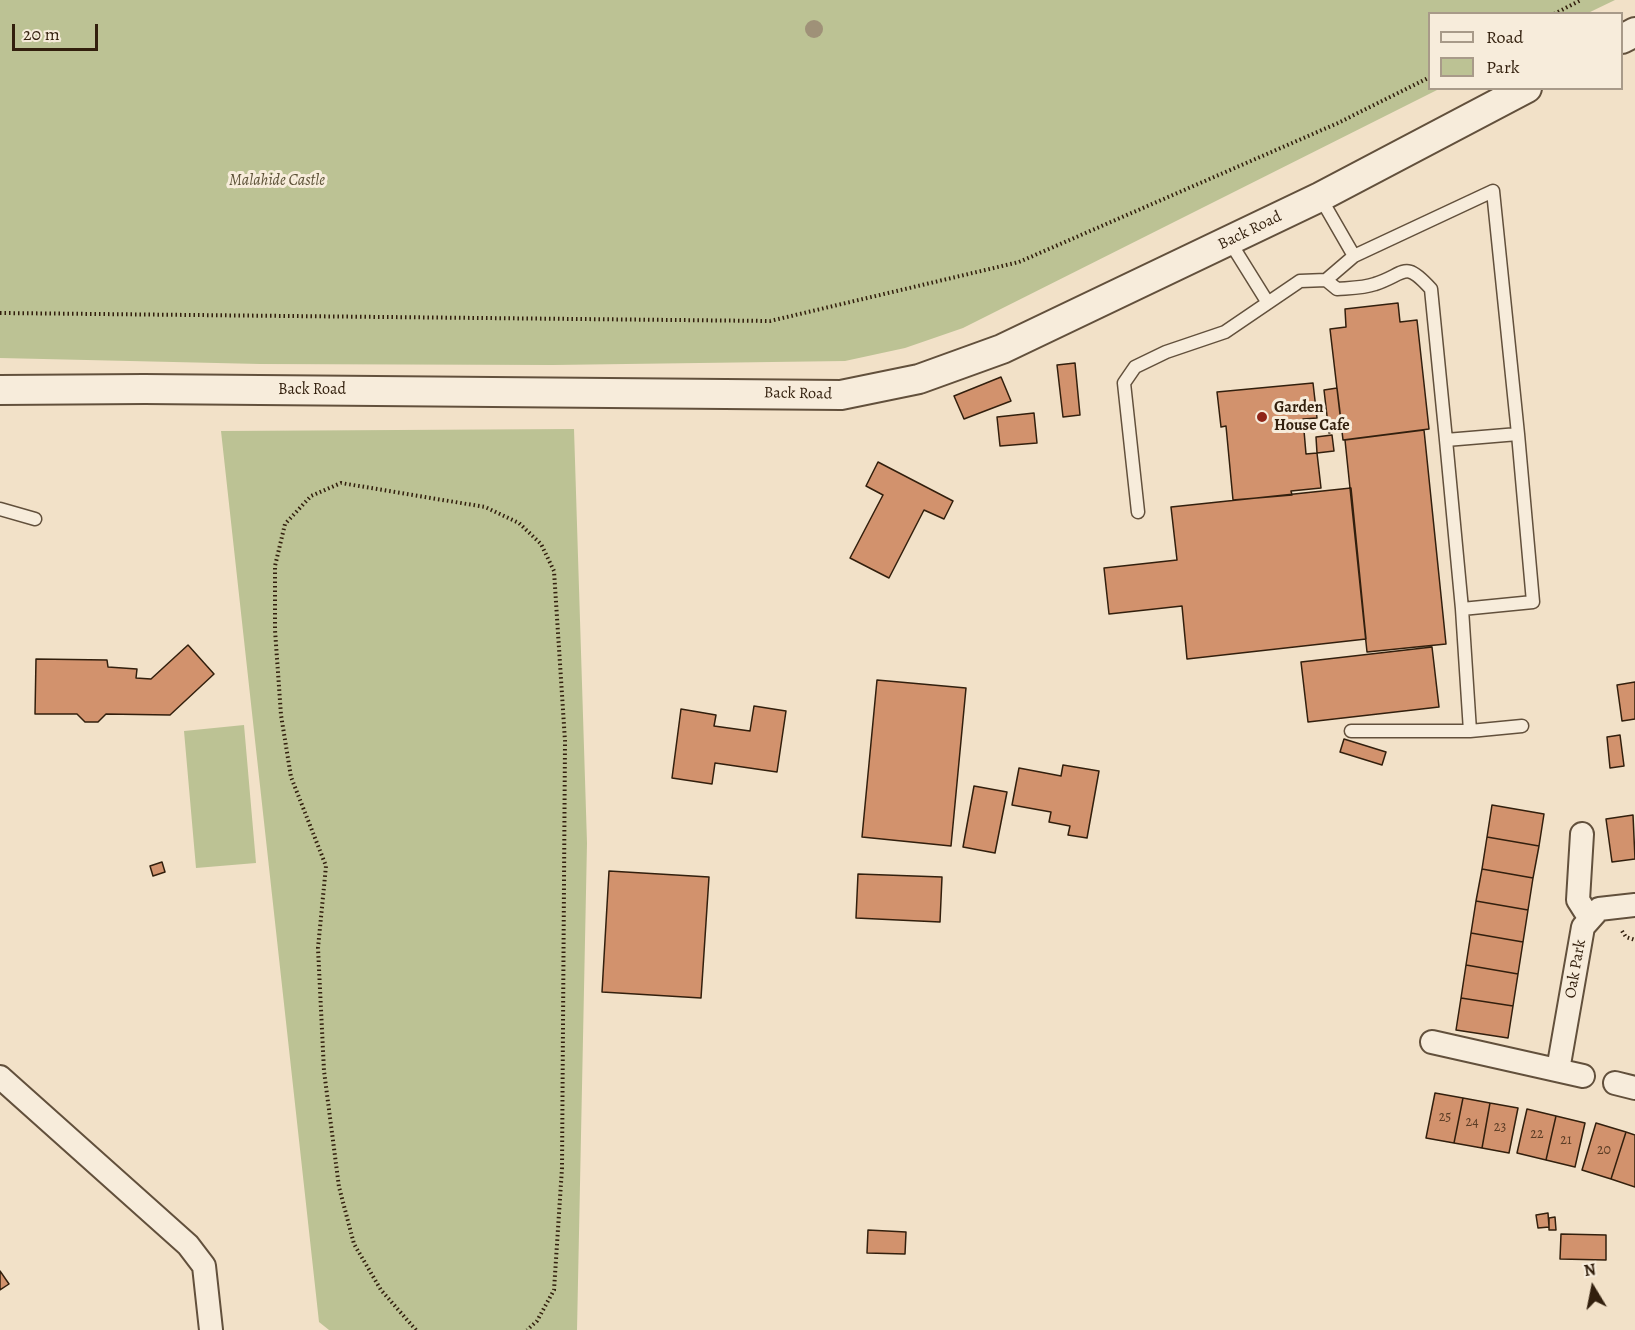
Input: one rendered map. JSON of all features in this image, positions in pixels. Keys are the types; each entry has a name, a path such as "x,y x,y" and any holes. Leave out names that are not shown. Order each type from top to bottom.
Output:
{"street":[{"name":"Back Road","path":"0,390 156,389 841,395 919,379 1002,348 1230,242 1523,90"},
{"path":"1582,834 1578,900 1590,919"},
{"name":"Oak Park","path":"1558,1070 1583,927 1599,909 1635,905"},
{"path":"1432,1042 1583,1076"},
{"path":"0,1077 188,1245 204,1266 211,1330"}],"lane":[{"path":"1138,512 1124,383 1135,368 1166,352 1225,332 1300,281 1326,280 1354,256 1493,191 1533,602 1462,609"},
{"path":"1320,197 1354,256"},
{"path":"1230,242 1268,303"},
{"path":"1326,280 1337,289 1374,285 1404,271 1418,274 1431,289 1462,609 1470,731"},
{"path":"1446,440 1518,434"},
{"path":"0,509 35,519"},
{"path":"1351,731 1470,731 1522,726"}],"path":[{"path":"1558,12 1581,0"},
{"path":"0,313 770,321 1018,262 1338,123 1428,78"},
{"path":"416,1330 381,1290 354,1244 339,1187 324,1071 318,948 326,866 291,777 281,716 275,630 275,566 285,524 311,496 341,483 485,507 519,523 541,544 554,571 565,741 562,1168 554,1290 537,1321 527,1330"}],"green space":[{"name":"Malahide Castle","path":"0,0 1615,0 1590,12 1428,12 1428,90 1437,90 963,328 905,348 845,361 553,365 260,364 0,358"},
{"path":"574,429 587,843 577,1330 329,1330 319,1322 221,431"},
{"path":"244,725 256,863 196,868 184,731"}],"building":[{"path":"1398,303 1400,322 1417,320 1429,429 1343,440 1330,329 1346,327 1345,309"},
{"path":"1075,363 1080,415 1063,417 1057,365"},
{"path":"1001,377 1011,401 964,419 954,396"},
{"path":"1313,383 1317,418 1303,419 1306,454 1317,453 1321,488 1291,491 1292,495 1233,500 1226,426 1221,427 1217,392"},
{"path":"1337,388 1342,428 1329,433 1324,390"},
{"path":"1034,413 1037,443 1000,446 997,417"},
{"path":"1424,430 1446,644 1367,652 1345,440"},
{"path":"1332,435 1334,451 1317,453 1316,437"},
{"path":"878,462 953,501 944,519 924,510 889,578 850,558 883,495 866,486"},
{"path":"1351,488 1366,639 1187,659 1182,606 1109,614 1104,568 1177,560 1171,507"},
{"path":"188,645 214,674 170,715 106,714 98,722 85,722 77,714 35,714 36,659 107,660 108,667 137,669 136,678 151,679"},
{"path":"1432,647 1439,707 1308,722 1301,662"},
{"path":"877,680 966,688 951,846 862,837"},
{"path":"1635,682 1635,719 1622,721 1617,685"},
{"path":"754,706 786,711 777,772 715,763 712,784 672,778 681,709 716,715 714,726 750,731"},
{"path":"1620,735 1624,766 1610,768 1607,737"},
{"path":"1344,739 1386,752 1382,765 1340,752"},
{"path":"1063,765 1099,771 1087,838 1068,835 1070,826 1049,822 1051,812 1012,805 1019,768 1061,776"},
{"path":"974,786 1007,792 995,853 963,847"},
{"path":"1492,805 1544,814 1539,846 1487,837"},
{"path":"1633,815 1635,859 1612,862 1606,819"},
{"path":"1487,837 1539,846 1533,878 1482,869"},
{"path":"162,862 165,872 153,876 150,866"},
{"path":"1482,869 1533,878 1528,910 1476,901"},
{"path":"609,871 709,877 701,998 602,992"},
{"path":"858,874 942,877 940,922 856,918"},
{"path":"1476,901 1528,910 1523,942 1471,933"},
{"path":"1471,933 1523,942 1518,974 1466,965"},
{"path":"1466,965 1518,974 1513,1006 1461,998"},
{"path":"1461,998 1513,1006 1508,1038 1456,1030"},
{"path":"1435,1093 1463,1098 1454,1143 1426,1138"},
{"path":"1463,1098 1490,1103 1482,1148 1454,1143"},
{"path":"1490,1103 1518,1108 1509,1153 1482,1148"},
{"path":"1527,1109 1556,1116 1546,1160 1517,1153"},
{"path":"1556,1116 1585,1123 1575,1167 1546,1160"},
{"path":"1596,1123 1626,1132 1611,1179 1582,1170"},
{"path":"1626,1132 1635,1135 1635,1187 1611,1179"},
{"path":"1548,1213 1549,1227 1538,1228 1536,1215"},
{"path":"1555,1217 1556,1230 1549,1230 1549,1218"},
{"path":"868,1230 906,1232 905,1254 867,1253"},
{"path":"1561,1234 1606,1235 1606,1260 1560,1259"},
{"path":"0,1271 9,1284 0,1290"}],"place":[{"name":"Garden House Cafe","path":"1262,417"}]}
